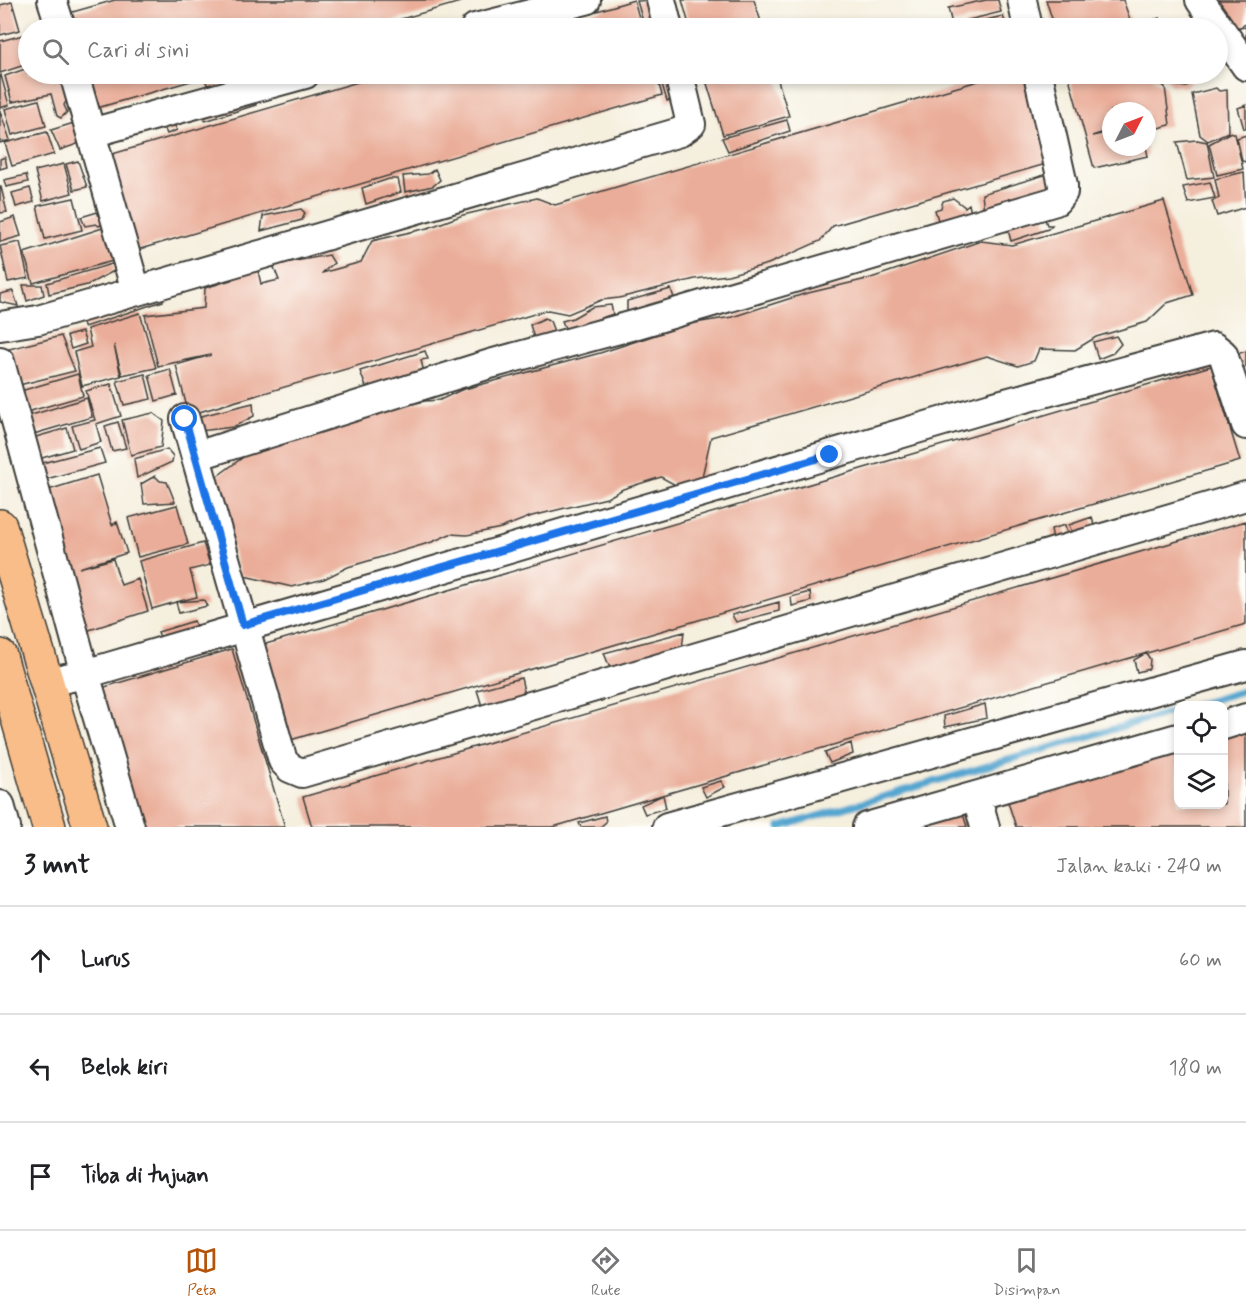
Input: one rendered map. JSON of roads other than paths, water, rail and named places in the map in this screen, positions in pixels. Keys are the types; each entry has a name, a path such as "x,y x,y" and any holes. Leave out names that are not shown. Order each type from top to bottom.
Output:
{"main road":[{"path":"0,526 90,827"},
{"path":"0,657 6,697 49,827"}],"street":[{"path":"52,0 58,18"},
{"path":"515,18 586,0"},
{"path":"660,0 665,18"},
{"path":"1022,0 1026,18"},
{"path":"1200,0 1213,18"},
{"path":"1228,40 1246,66"},
{"path":"77,84 136,291"},
{"path":"91,133 269,84"},
{"path":"0,326 38,320 680,132 691,124 681,84"},
{"path":"196,456 490,364 634,325 1056,201 1064,192 1040,84"},
{"path":"47,682 85,674 243,625 991,407 1214,347 1223,354 1246,424"},
{"path":"0,362 85,674 130,827"},
{"path":"185,419 283,761 290,768 302,773 1246,496"},
{"path":"667,827 1246,665"},
{"path":"1228,724 1246,718"},
{"path":"867,827 1174,739"},
{"path":"977,797 985,827"},
{"path":"0,806 6,827"}],"waterway":[{"path":"1209,701 1246,690"},
{"path":"780,827 1174,711"}]}
